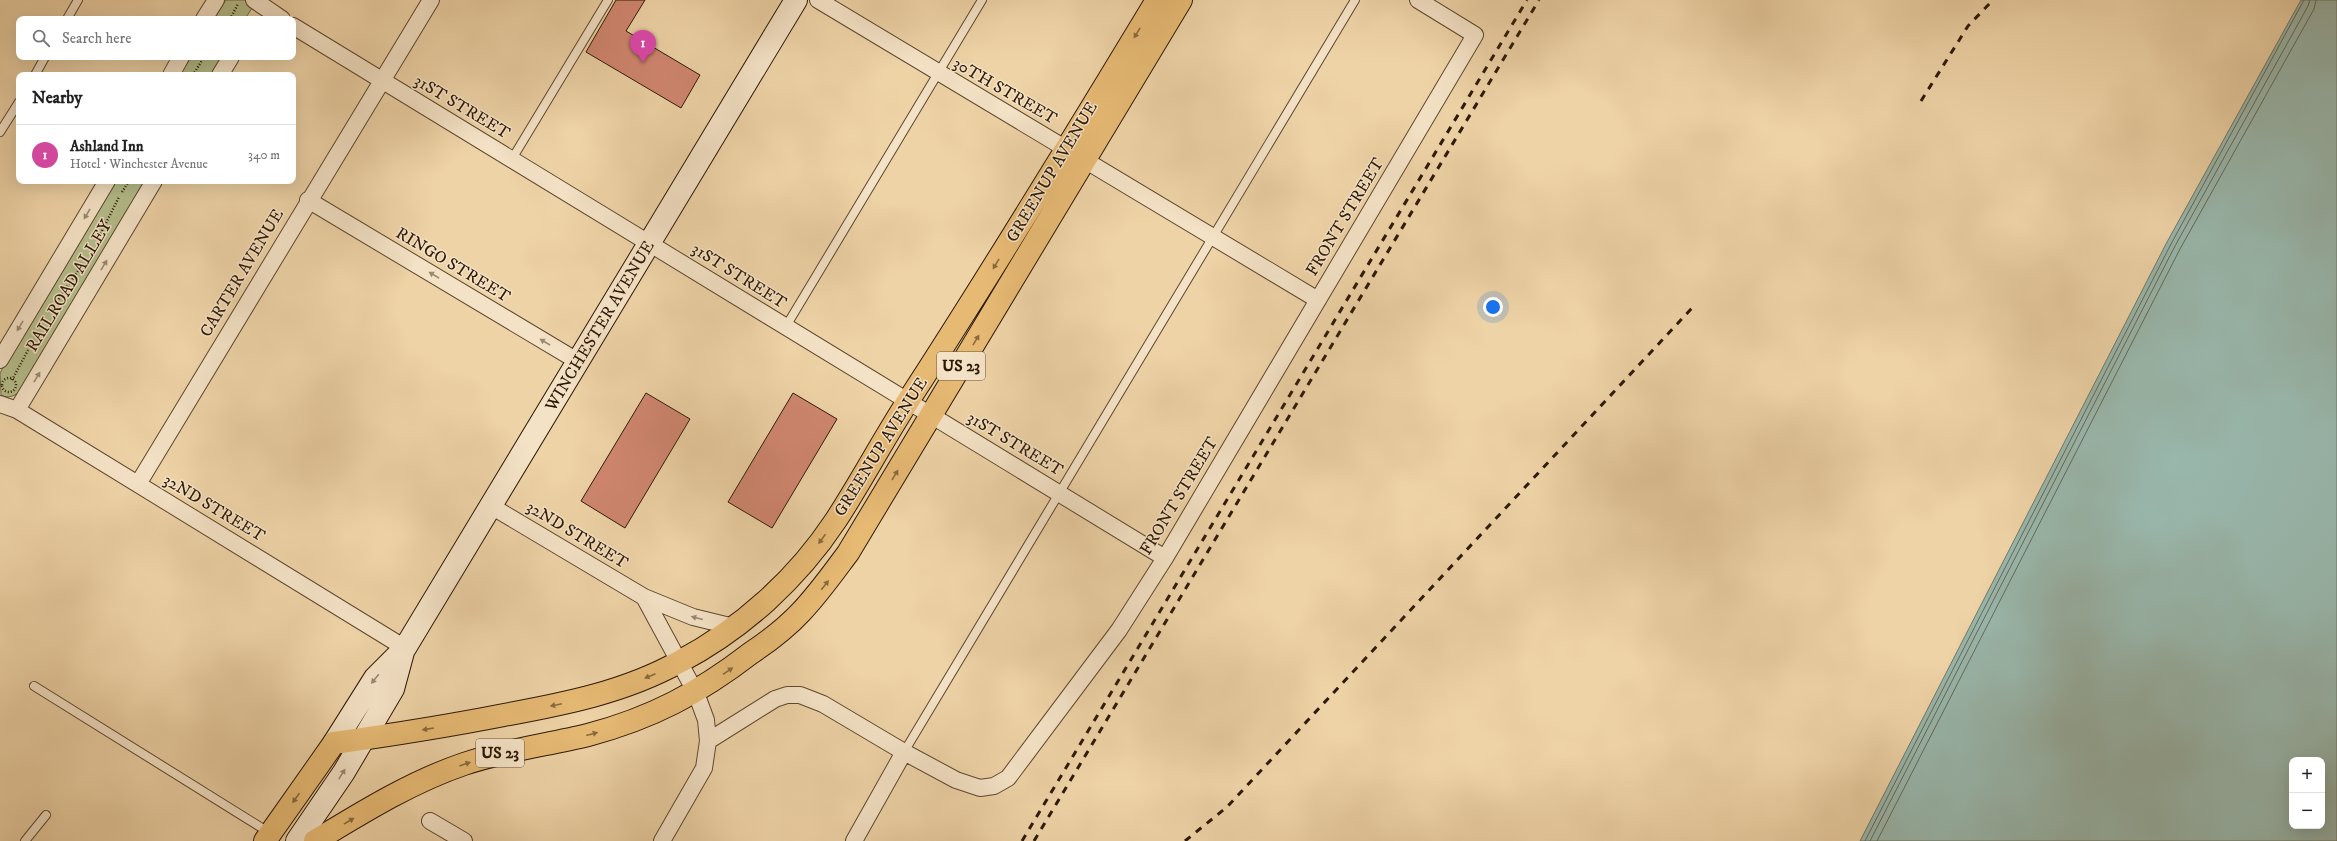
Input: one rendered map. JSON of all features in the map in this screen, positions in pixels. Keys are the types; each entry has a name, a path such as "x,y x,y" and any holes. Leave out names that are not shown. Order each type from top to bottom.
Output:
{"highway":[{"name":"GREENUP AVENUE","path":"679,662 734,627 770,597 814,550 835,521 908,401 978,294 1157,0"},
{"name":"GREENUP AVENUE","path":"696,693 768,641 800,613 824,586 848,553 1181,0"},
{"name":"US 23","path":"334,743 560,705 620,688 679,662"},
{"name":"US 23","path":"316,841 407,788 464,764 494,754 588,735 620,726 696,693"},
{"name":"WINCHESTER AVENUE","path":"268,837 334,743"}],"main road":[{"name":"WINCHESTER AVENUE","path":"297,841 324,804 364,739 392,689 404,650 796,0"},
{"name":"WINCHESTER AVENUE","path":"334,743 375,678 404,650"}],"street":[{"path":"206,16 216,0"},
{"name":"CARTER AVENUE","path":"138,484 308,200 382,82 431,0"},
{"name":"30TH STREET","path":"818,0 1212,238 1318,300"},
{"name":"FRONT STREET","path":"904,752 956,780 980,788 994,786 1008,778 1119,630 1165,558 1475,35 1418,0"},
{"path":"259,6 277,16"},
{"name":"31ST STREET","path":"296,28 382,82 512,159 785,328 908,401 1165,558"},
{"path":"173,72 179,60"},
{"path":"222,72 229,60"},
{"name":"RAILROAD ALLEY","path":"0,360 105,184"},
{"name":"RAILROAD ALLEY","path":"16,410 152,184"},
{"name":"RINGO STREET","path":"308,200 579,362"},
{"name":"32ND STREET","path":"0,404 16,410 138,484 404,650"},
{"name":"32ND STREET","path":"491,506 644,597 693,617 734,627"},
{"path":"644,597 696,693 706,720 708,742 704,768 662,841"},
{"path":"708,742 775,699 787,694 800,695 823,704 904,752 854,841"},
{"path":"430,821 464,841"}],"lane":[{"path":"69,16 78,0"},
{"path":"512,159 608,0"},
{"path":"785,328 982,0"},
{"path":"904,752 1355,0"},
{"path":"37,72 43,60"},
{"path":"0,132 16,107"},
{"path":"34,686 268,837"},
{"path":"25,841 46,815"}],"path":[{"path":"232,16 240,0"},
{"path":"195,72 202,60"},
{"path":"96,243 127,184"},
{"path":"48,315 84,262"},
{"path":"12,380 35,337"},
{"path":"9,378 12,380 15,383 13,391 4,391 2,383 9,378"}],"green space":[{"path":"226,0 257,0 247,16 216,16"},
{"path":"189,60 220,60 213,72 182,72"},
{"path":"114,184 145,184 21,390 12,396 7,397 1,395 0,373"}],"water":[{"path":"2301,0 2337,0 2337,841 1860,841 2167,242"}],"building":[{"path":"616,0 645,0 626,31 700,75 681,108 586,52"},
{"path":"646,393 690,419 625,528 581,501"},
{"path":"793,393 837,419 772,528 728,502"}],"railway":[{"path":"1022,841 1527,0"},
{"path":"1034,841 1539,0"},
{"path":"1921,101 1968,26 1993,0"},
{"path":"1185,841 1227,807 1692,308"}],"place":[{"name":"Ashland Inn","path":"643,63"}]}
